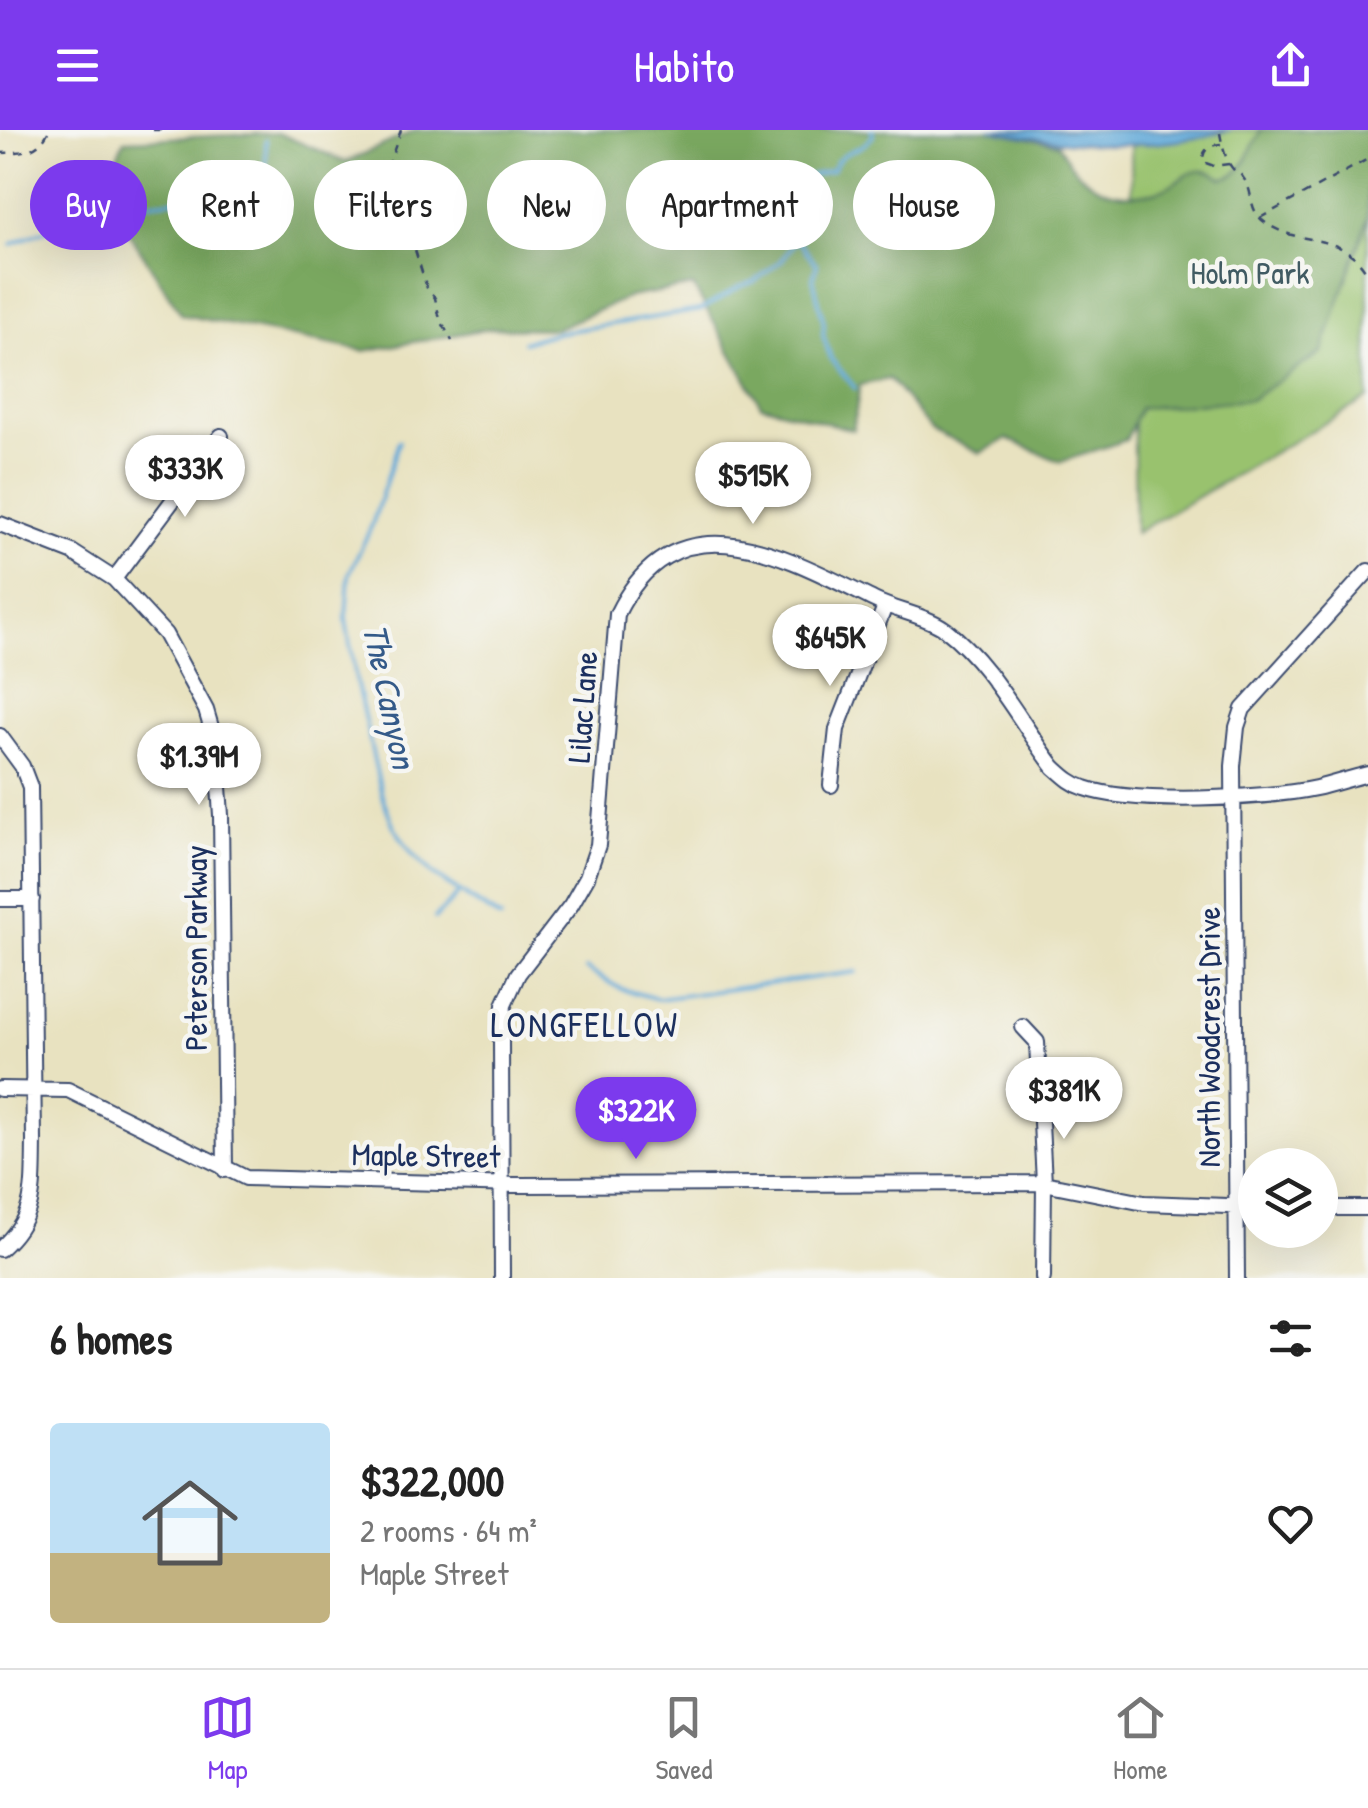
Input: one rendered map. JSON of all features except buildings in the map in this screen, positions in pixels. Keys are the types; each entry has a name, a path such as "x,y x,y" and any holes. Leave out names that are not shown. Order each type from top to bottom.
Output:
{"street":[{"path":"114,579 221,436"},
{"name":"Peterson Parkway","path":"0,524 72,552 114,579 152,616 180,656 206,710 216,744 221,815 225,1170"},
{"name":"Lilac Lane","path":"502,1278 504,1005 518,974 571,905 587,877 598,845 617,614 629,588 668,555 700,542 772,553 885,606 942,627 984,667 1031,738 1068,780 1117,796 1234,796 1315,788 1368,774"},
{"name":"North Woodcrest Drive","path":"1237,1278 1236,727 1243,709 1368,571"},
{"path":"831,786 838,729 885,606"},
{"path":"0,736 22,766 30,787 34,1090 33,1192 19,1232 0,1250"},
{"path":"0,899 32,898"},
{"path":"1023,1028 1037,1042 1044,1182 1043,1278"},
{"name":"Maple Street","path":"0,1089 68,1090 246,1178 502,1184 1044,1182 1144,1203 1236,1206"},
{"path":"1338,1208 1368,1208"}],"path":[{"path":"0,153 28,152 40,146 49,130"},
{"path":"153,130 164,130"},
{"path":"402,130 390,161 402,201 402,218 414,232 426,288 435,298 440,319 452,341"},
{"path":"1220,133 1229,164 1248,184 1252,207 1259,218 1292,234 1333,242 1348,250 1368,273"},
{"path":"1222,144 1207,148 1203,162 1214,166 1229,164"},
{"path":"1259,218 1368,159"}],"green space":[{"path":"416,130 990,130 1058,144 1076,170 1098,187 1140,194 1166,188 1194,172 1231,176 1242,167 1262,130 1368,130 1368,217 1322,352 1250,400 1140,408 1126,440 1061,462 1007,439 980,453 931,429 889,379 860,385 853,430 761,405 693,286 629,297 555,329 492,328 364,351 182,315 140,250 147,250 147,160 115,160 124,140 278,133 341,160 314,160 314,250 467,250 467,160 350,160"},
{"name":"Holm Park","path":"1231,130 1368,130 1368,398 1135,533 1131,146"}],"water":[{"path":"990,130 1231,130 1170,142 1110,145"}],"waterway":[{"name":"The Canyon","path":"523,342 556,333 701,310 755,281 782,260 797,239 812,227 802,195 805,177 832,170 841,157 867,142 873,136 872,130"},
{"path":"12,244 119,209 255,189 266,164 266,140"},
{"path":"805,250 817,265 813,278 831,359 855,388"},
{"name":"The Canyon","path":"399,441 372,525 349,574 346,620 356,680 382,796 394,827 432,874 501,919"},
{"path":"435,918 459,893"},
{"path":"586,969 621,989 658,999 856,972"}],"district":[{"name":"LONGFELLOW","path":"585,1024"}]}
